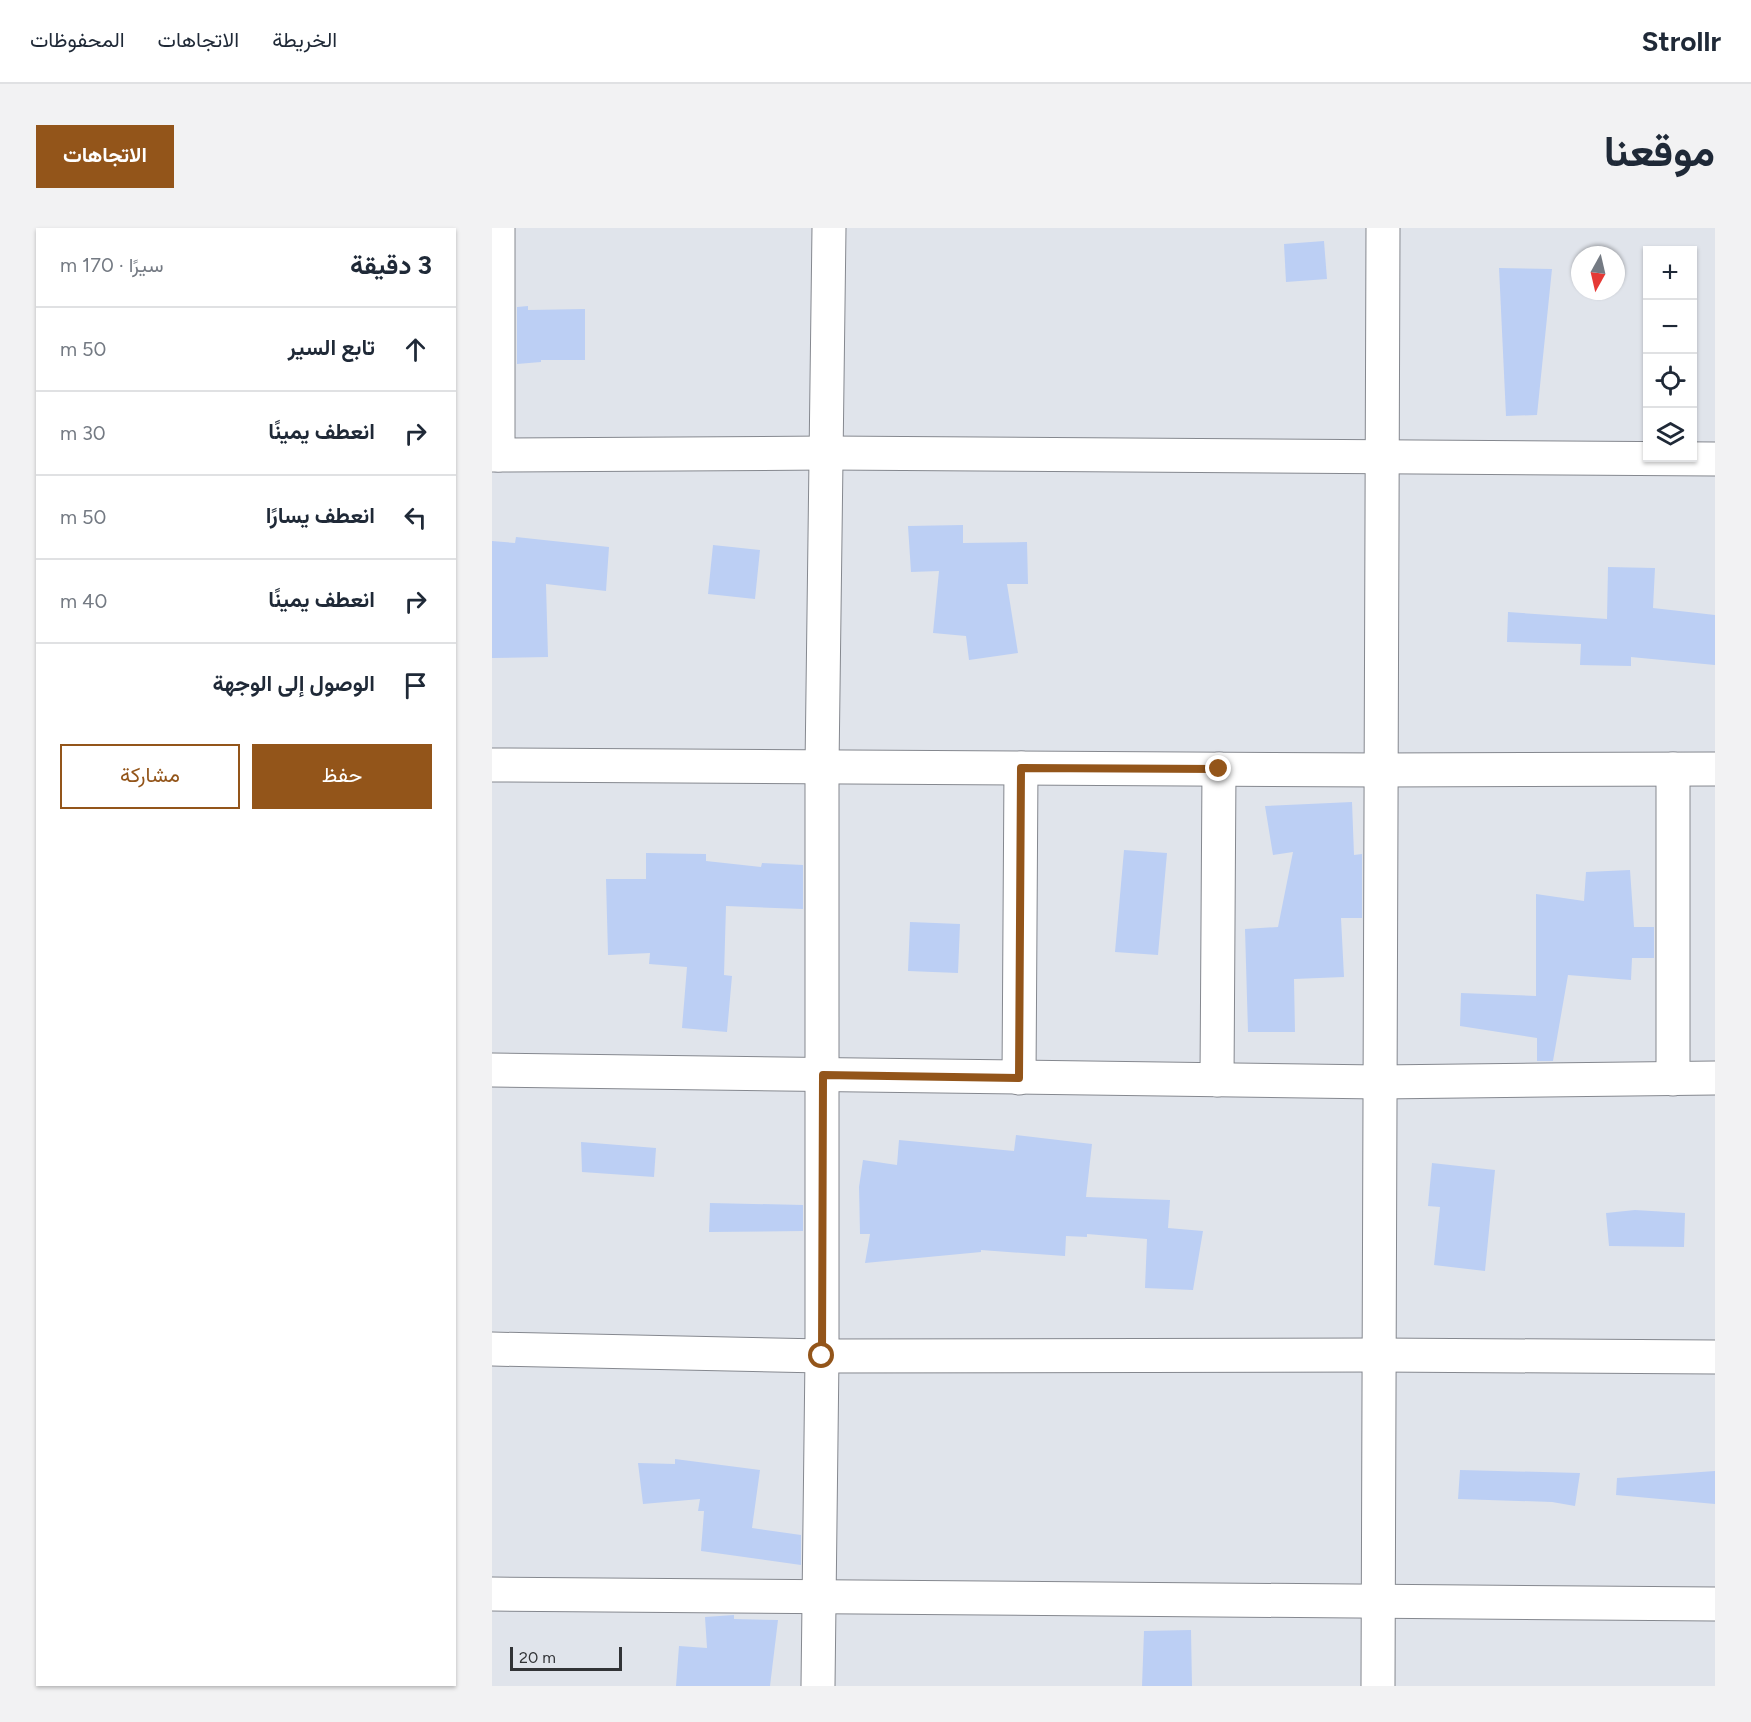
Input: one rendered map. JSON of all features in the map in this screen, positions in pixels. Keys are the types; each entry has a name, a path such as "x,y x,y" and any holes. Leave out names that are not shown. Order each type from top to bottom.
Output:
{"street":[{"path":"498,228 495,455 827,453 1381,459 1715,459"},
{"path":"818,1686 822,1356 822,768 829,228"},
{"path":"1378,1686 1383,228"},
{"path":"492,765 1380,770 1715,769"},
{"path":"1019,1078 1021,768"},
{"path":"1217,1080 1219,769"},
{"path":"1673,769 1673,1079"},
{"path":"492,1070 1379,1082 1715,1078"},
{"path":"492,1350 822,1356 1715,1357"},
{"path":"492,1594 1715,1604"}],"building":[{"path":"1324,241 1327,279 1286,282 1284,244"},
{"path":"1499,268 1552,269 1537,415 1506,416"},
{"path":"528,306 528,310 585,309 585,360 541,360 541,362 517,364 517,307"},
{"path":"963,525 963,543 1027,542 1028,584 1007,584 1018,653 969,660 966,636 933,633 939,571 911,572 908,526"},
{"path":"516,537 609,547 606,591 546,584 548,657 492,658 492,541 515,543"},
{"path":"713,545 760,550 755,599 708,594"},
{"path":"1608,567 1655,568 1653,608 1715,615 1715,665 1631,657 1631,666 1580,665 1581,644 1507,642 1508,612 1607,619"},
{"path":"1352,802 1354,855 1362,854 1362,918 1341,918 1344,977 1294,979 1295,1032 1248,1032 1245,929 1278,927 1293,852 1273,855 1265,806"},
{"path":"1124,850 1167,853 1158,955 1115,952"},
{"path":"646,853 706,854 706,861 761,867 762,863 803,865 803,909 726,906 724,975 732,976 727,1032 682,1028 687,967 649,964 650,953 608,955 606,879 646,879"},
{"path":"1630,870 1634,927 1654,927 1654,958 1632,958 1631,980 1568,975 1553,1061 1537,1061 1537,1038 1460,1026 1461,993 1536,996 1536,894 1584,901 1586,872"},
{"path":"910,922 960,924 958,973 908,971"},
{"path":"1016,1135 1092,1144 1086,1197 1170,1200 1168,1228 1203,1231 1193,1290 1145,1288 1147,1239 1087,1234 1087,1237 1066,1236 1065,1256 981,1250 981,1252 865,1263 870,1234 860,1234 859,1187 863,1160 897,1165 899,1140 1014,1151"},
{"path":"581,1142 656,1148 654,1177 582,1172"},
{"path":"1432,1163 1495,1170 1485,1271 1434,1265 1440,1207 1428,1206"},
{"path":"710,1203 803,1205 803,1231 709,1232"},
{"path":"1635,1210 1685,1213 1684,1247 1609,1246 1606,1213"},
{"path":"675,1459 760,1470 752,1528 801,1535 801,1565 701,1551 704,1511 698,1511 700,1499 643,1504 638,1463 675,1464"},
{"path":"1460,1470 1580,1473 1575,1506 1552,1502 1458,1499"},
{"path":"1715,1471 1715,1504 1616,1495 1617,1478"},
{"path":"734,1615 734,1619 778,1620 770,1686 676,1686 679,1646 707,1648 705,1617"},
{"path":"1191,1630 1192,1686 1142,1686 1144,1631"}],"route":[{"path":"822,1356 823,1075 1019,1078 1021,768 1219,769"}]}
